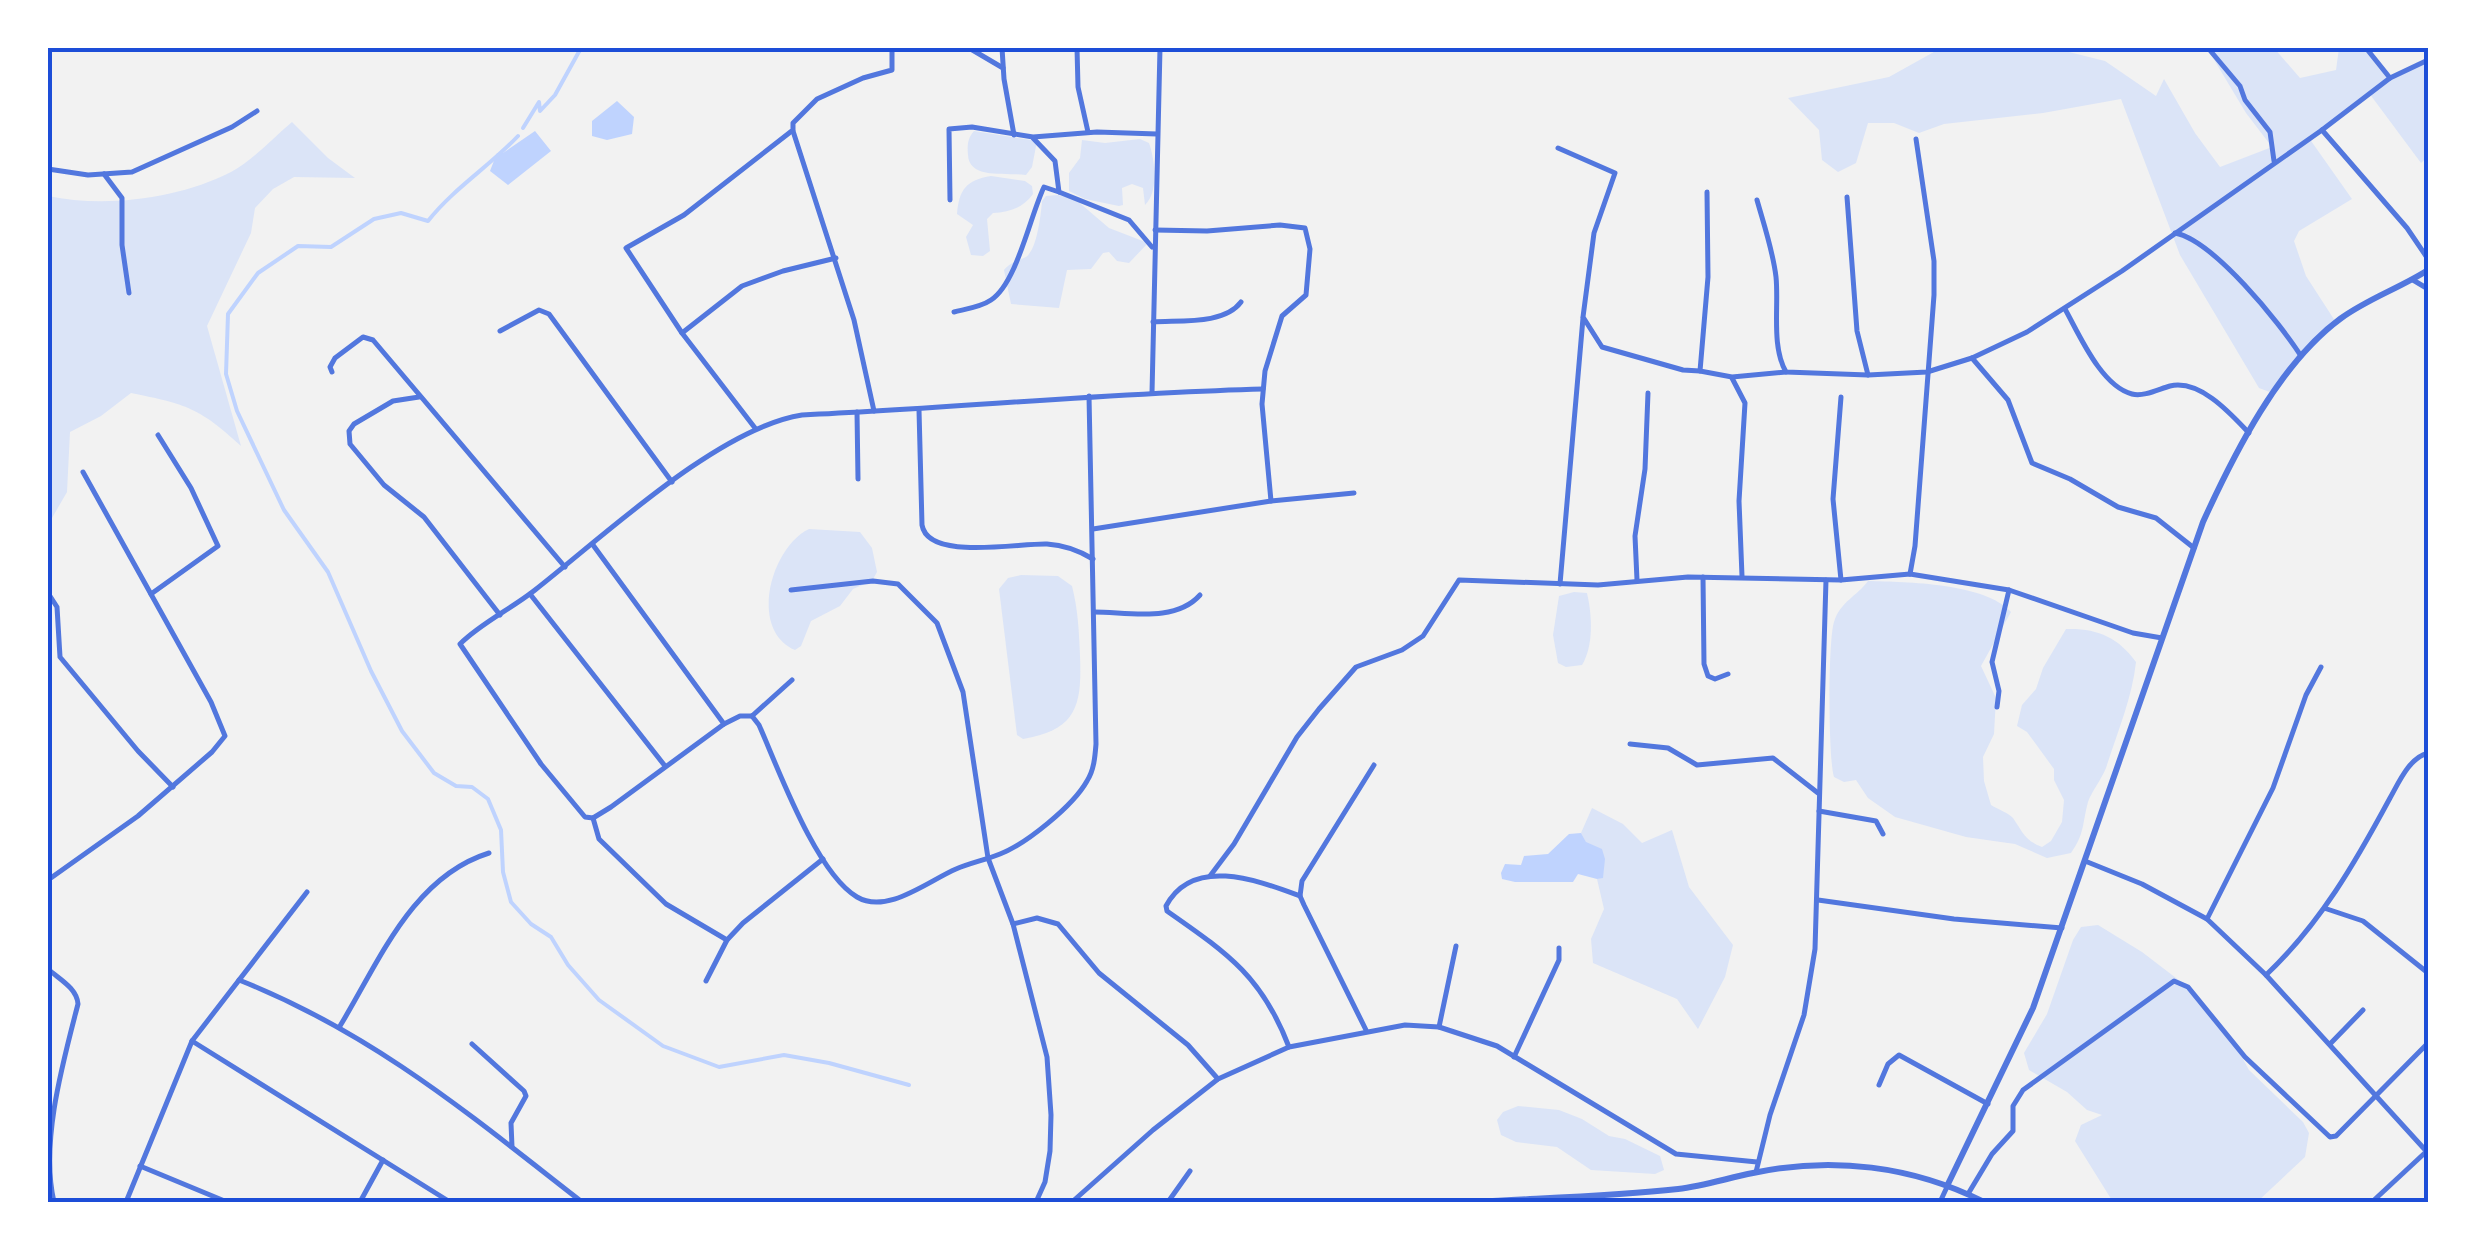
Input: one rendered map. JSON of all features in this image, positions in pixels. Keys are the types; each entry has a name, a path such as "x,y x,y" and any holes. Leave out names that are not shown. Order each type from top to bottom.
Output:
{"street":[{"path":"874,411 862,350 836,258 792,123 817,100 863,78 892,70 892,48"},
{"path":"969,48 1004,68"},
{"path":"1002,48 1014,135"},
{"path":"1078,48 1078,87 1088,132"},
{"path":"1152,392 1160,48"},
{"path":"2208,48 2240,86 2245,100 2270,132 2274,161"},
{"path":"2366,48 2390,78"},
{"path":"1583,317 1602,347 1683,370 1732,377 1786,372 1928,372 1972,358 2027,332 2175,233 2390,78 2428,60"},
{"path":"48,170 88,176 132,172 232,127 257,111"},
{"path":"950,200 950,129 972,127 1032,137 1088,132 1157,134"},
{"path":"754,428 682,333 626,248 684,215 792,130"},
{"path":"2322,130 2407,228 2428,259"},
{"path":"1032,137 1055,161 1059,192"},
{"path":"1910,574 1934,260 1916,139"},
{"path":"1558,148 1615,173 1594,233 1560,584"},
{"path":"104,174 122,198 122,245 129,293"},
{"path":"954,312 996,297 1022,255 1028,225 1044,187 1129,220 1154,249"},
{"path":"1700,370 1708,277 1707,192"},
{"path":"1846,196 1857,330 1868,375"},
{"path":"1757,200 1776,274 1778,328 1786,372"},
{"path":"1155,230 1228,230 1280,224 1304,228 1310,249 1306,295 1282,316 1266,364 1263,389 1271,502"},
{"path":"2175,233 2184,234 2205,248 2240,281 2301,356"},
{"path":"682,333 742,286 836,258"},
{"path":"1940,1202 2033,1008 2194,548 2222,481 2301,356 2341,318 2428,270"},
{"path":"2413,280 2428,289"},
{"path":"1153,322 1218,317 1231,314 1241,302"},
{"path":"2065,308 2084,348 2128,394 2138,396 2174,385 2188,386 2209,397 2249,433"},
{"path":"500,330 539,310 549,314 672,482"},
{"path":"332,372 330,367 335,358 368,337 564,567"},
{"path":"1972,358 2008,400 2032,463 2082,485 2118,507 2156,518 2194,548"},
{"path":"1732,377 1745,404 1740,452 1742,576"},
{"path":"593,818 579,812 541,764 460,644 672,482 754,428 786,417 1152,392 1263,389"},
{"path":"1637,580 1635,536 1648,393"},
{"path":"752,716 823,859 857,897 872,902 888,901 1025,840 1048,822 1086,784 1094,766 1090,396"},
{"path":"1840,397 1833,499 1841,580"},
{"path":"419,398 393,401 354,424 350,444 384,485 424,516 500,615"},
{"path":"918,410 922,524 931,542 962,548 1050,544 1092,558"},
{"path":"857,412 858,479"},
{"path":"151,594 218,546 191,488 158,435"},
{"path":"48,880 174,788 225,736 211,702 83,472"},
{"path":"1093,530 1354,493"},
{"path":"592,544 724,724"},
{"path":"1210,876 1226,857 1297,737 1319,709 1356,667 1402,650 1423,636 1460,580 1598,585 1742,576 1841,580 1910,574 2008,590 2162,638"},
{"path":"1703,578 1704,664 1708,676 1714,679 1728,674"},
{"path":"1756,1172 1804,1014 1816,949 1826,580"},
{"path":"791,590 873,581 898,584 936,623 963,692 988,858 1012,924 1047,1057 1050,1151 1045,1182 1036,1202"},
{"path":"1997,707 1999,691 1992,662 2008,590"},
{"path":"48,594 56,607 60,657 174,788"},
{"path":"530,594 666,766"},
{"path":"1094,612 1170,613 1188,607 1200,596"},
{"path":"2207,918 2273,788 2306,694 2321,666"},
{"path":"593,818 724,724 740,716 752,716 792,680"},
{"path":"1630,744 1668,748 1696,765 1772,758 1818,792"},
{"path":"2266,975 2325,909 2402,776 2418,757 2428,753"},
{"path":"1366,1030 1300,896 1302,880 1374,765"},
{"path":"1819,811 1876,821 1883,834"},
{"path":"593,818 599,840 666,904 728,940"},
{"path":"340,1026 418,898 470,859 489,853"},
{"path":"706,981 728,940 766,902 823,859"},
{"path":"2085,861 2142,884 2207,918 2266,975 2428,1151 2372,1202"},
{"path":"1289,1046 1267,997 1238,964 1166,906 1174,892 1210,876 1247,877 1300,896"},
{"path":"126,1202 192,1041 307,892"},
{"path":"1818,900 1954,919 2062,928"},
{"path":"2325,909 2363,921 2428,972"},
{"path":"1012,924 1036,918 1058,924 1099,973 1188,1045 1218,1079"},
{"path":"1439,1026 1456,946"},
{"path":"1514,1057 1559,960 1559,948"},
{"path":"48,969 78,996 57,1098 52,1145 54,1202"},
{"path":"239,980 340,1026 442,1093 582,1202"},
{"path":"1968,1194 1992,1154 2013,1131 2013,1106 2023,1090 2174,981 2188,987 2245,1057 2324,1135 2336,1136 2428,1043"},
{"path":"2330,1044 2363,1010"},
{"path":"1072,1202 1218,1079 1289,1046 1405,1025 1439,1026 1486,1042 1661,1148 1687,1156 1757,1162"},
{"path":"192,1041 450,1202"},
{"path":"472,1044 526,1096 511,1122 512,1147"},
{"path":"1879,1084 1888,1064 1899,1056 1988,1104"},
{"path":"360,1202 383,1160"},
{"path":"140,1166 227,1202"},
{"path":"1478,1202 1679,1189 1756,1172 1868,1166 1948,1184 1984,1202"},
{"path":"1168,1202 1190,1171"},
{"path":"1300,1202 1383,1202"}],"shaded area":[{"path":"1941,48 2053,48 2105,61 2156,96 2164,79 2220,167 2272,147 2246,113 2207,48 2274,48 2300,78 2336,70 2339,48 2369,48 2390,76 2428,60 2428,157 2421,163 2369,93 2309,138 2352,199 2299,231 2294,241 2306,276 2337,324 2296,364 2275,394 2259,388 2180,255 2121,99 1944,124 1919,133 1894,123 1868,123 1856,163 1838,172 1822,160 1819,130 1788,98 1889,77"},
{"path":"292,122 355,178 294,177 273,189 255,208 251,233 207,326 241,446 191,409 131,393 101,416 70,432 67,492 48,519 48,196 117,201 188,189 239,167"},
{"path":"974,131 1037,141 1032,167 1026,175 982,172 975,168 968,151"},
{"path":"1140,139 1149,143 1154,167 1154,184 1145,205 1143,188 1132,184 1122,188 1123,205 1119,206 1085,199 1069,191 1069,173 1080,158 1082,140 1105,143"},
{"path":"991,176 1025,181 1032,186 1033,194 1016,208 993,213 987,219 990,251 983,256 971,255 966,237 973,225 957,214 960,198 970,183"},
{"path":"1046,196 1075,199 1109,228 1148,243 1129,263 1117,261 1109,252 1103,253 1091,269 1067,270 1059,308 1011,304 1004,270 1030,253 1042,201"},
{"path":"809,529 860,532 872,548 877,572 872,581 853,589 840,606 811,621 801,646 795,650 781,640 772,625 770,589 784,553"},
{"path":"1058,576 1072,586 1080,673 1077,701 1065,722 1041,735 1023,739 1017,735 999,589 1008,578"},
{"path":"1868,581 1965,590 1999,602 2011,612 1981,666 1996,698 1994,734 1983,757 1984,781 1991,805 2011,816 2028,839 2042,847 2051,841 2062,822 2064,800 2054,780 2054,769 2027,732 2017,726 2022,705 2036,689 2043,668 2066,629 2106,636 2136,662 2128,703 2106,768 2088,802 2081,834 2071,853 2047,858 2015,844 1966,837 1895,817 1868,798 1856,780 1844,782 1834,777 1830,724 1832,633 1840,609"},
{"path":"1587,593 1590,639 1582,665 1566,667 1558,663 1553,635 1559,596"},
{"path":"1592,808 1623,824 1642,843 1672,830 1689,887 1733,945 1725,977 1698,1029 1677,999 1593,963 1591,939 1604,909 1597,879 1603,877 1581,833"},
{"path":"2098,925 2193,991 2233,1041 2249,1070 2303,1122 2309,1133 2305,1157 2257,1202 2113,1202 2075,1141 2081,1125 2102,1115 2087,1110 2067,1092 2029,1070 2024,1053 2047,1014 2073,940 2081,927"},
{"path":"1518,1106 1559,1110 1582,1119 1609,1136 1625,1139 1660,1156 1664,1170 1655,1174 1591,1170 1557,1147 1516,1142 1501,1135 1497,1120 1503,1112"}],"water":[{"path":"617,101 634,117 632,134 607,140 592,136 592,121"},
{"path":"535,131 551,151 508,185 490,171 497,153 503,153"},
{"path":"1581,833 1586,842 1602,849 1603,878 1578,874 1573,882 1502,879 1505,864 1521,865 1524,856 1548,854 1569,834"}],"waterway":[{"path":"523,128 539,102 540,111 555,95 581,48"},
{"path":"518,136 428,221 401,213 374,219 331,247 298,246 258,273 228,314 226,374 237,411 284,510 328,572 402,731 434,773 456,786 472,787 488,799 501,830 503,872 511,902 531,924 551,937 568,965 599,1000 663,1046 719,1067 784,1055 909,1085"}]}
